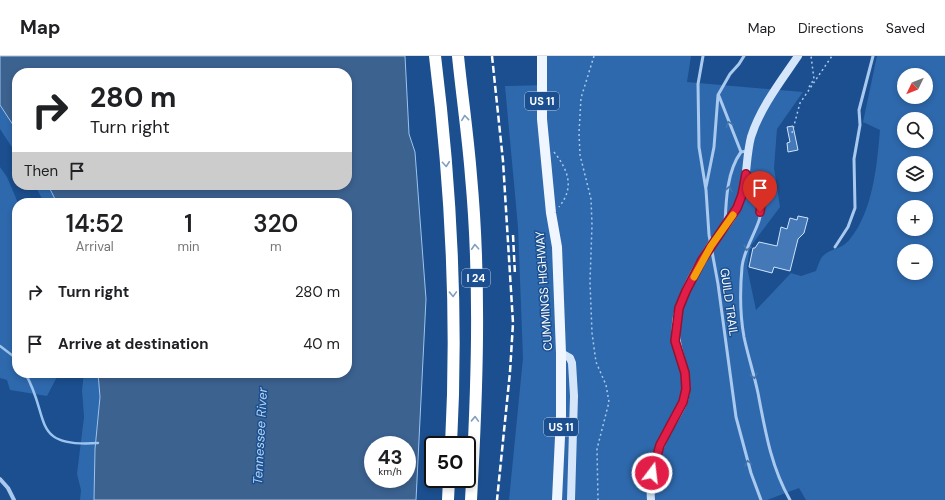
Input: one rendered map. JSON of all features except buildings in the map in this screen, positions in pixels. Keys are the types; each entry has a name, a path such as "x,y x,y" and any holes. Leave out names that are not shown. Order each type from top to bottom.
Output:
{"highway":[{"name":"I 24","path":"434,56 445,157 452,252 454,336 451,436"},
{"name":"I 24","path":"458,56 472,177 476,271 477,330 475,425 471,500"},
{"path":"448,500 449,488"}],"main road":[{"name":"CUMMINGS HIGHWAY","path":"542,56 544,143 551,213 557,247 561,353 561,416 557,500"},
{"path":"651,500 652,473 656,456 660,445 683,402 686,389 685,373 675,341 677,317 686,291 711,246 737,208 742,195 746,174 745,151 757,122 798,56"},
{"path":"561,353 570,358 573,370 574,396 571,500"}],"street":[{"path":"0,479 8,488 14,500"}],"lane":[{"name":"GUILD TRAIL","path":"703,56 698,84 698,119 701,168 706,190 711,246 718,284 736,417 751,473 761,500"},
{"path":"706,190 714,147 718,95 730,74 744,56"},
{"path":"835,247 848,227 855,208 854,159 860,125 859,110 873,56"},
{"path":"718,95 745,151 733,169 726,208 725,227"},
{"path":"746,174 761,204 760,220 747,244 742,266 744,336 756,385 764,430 777,472 790,500"}],"path":[{"path":"594,56 581,98 579,133 580,155 591,199 592,225 590,282 592,333 596,362 606,385 609,402 597,449 598,500"},
{"path":"792,133 800,103 814,79 811,56"},
{"path":"808,90 832,56"},
{"path":"544,143 557,156 569,175 569,184 563,202 559,208 551,213"}],"shaded area":[{"path":"547,56 691,56 687,82 803,92 777,129 774,168 780,207 750,247 747,267 756,310 791,273 801,276 816,271 823,256 847,243 858,228 869,201 877,158 880,130 863,122 877,56 945,56 945,500 806,500 799,488 767,500 509,500 523,358 518,227 505,86 547,85"},
{"path":"0,105 12,123 12,147 0,129"},
{"path":"0,167 7,177 16,198 12,198 12,378 56,378 47,396 10,390 7,380 0,378"},
{"path":"38,190 50,190 54,198 42,198"},
{"path":"83,378 98,378 100,397 95,449 94,500 80,500 81,490 77,474 84,417 82,390"}],"water":[{"name":"Tennessee River","path":"0,56 405,56 409,134 415,152 426,299 416,500 94,500 95,449 100,397 98,378 352,378 352,198 54,198 50,190 352,190 352,68 12,68 12,123 0,105"}],"waterway":[{"path":"0,346 12,355"},
{"path":"28,378 33,389 45,426 51,435 61,440 76,443 98,443"}],"railway":[{"path":"492,56 503,161 513,323 510,372 497,500"},
{"path":"513,235 515,275"}],"slow traffic":[{"path":"694,277 702,260 733,215"}],"route":[{"path":"652,473 660,445 677,415 683,402 686,389 684,367 675,341 679,308 702,260 737,208 742,195 746,174 761,204 760,212"}]}
